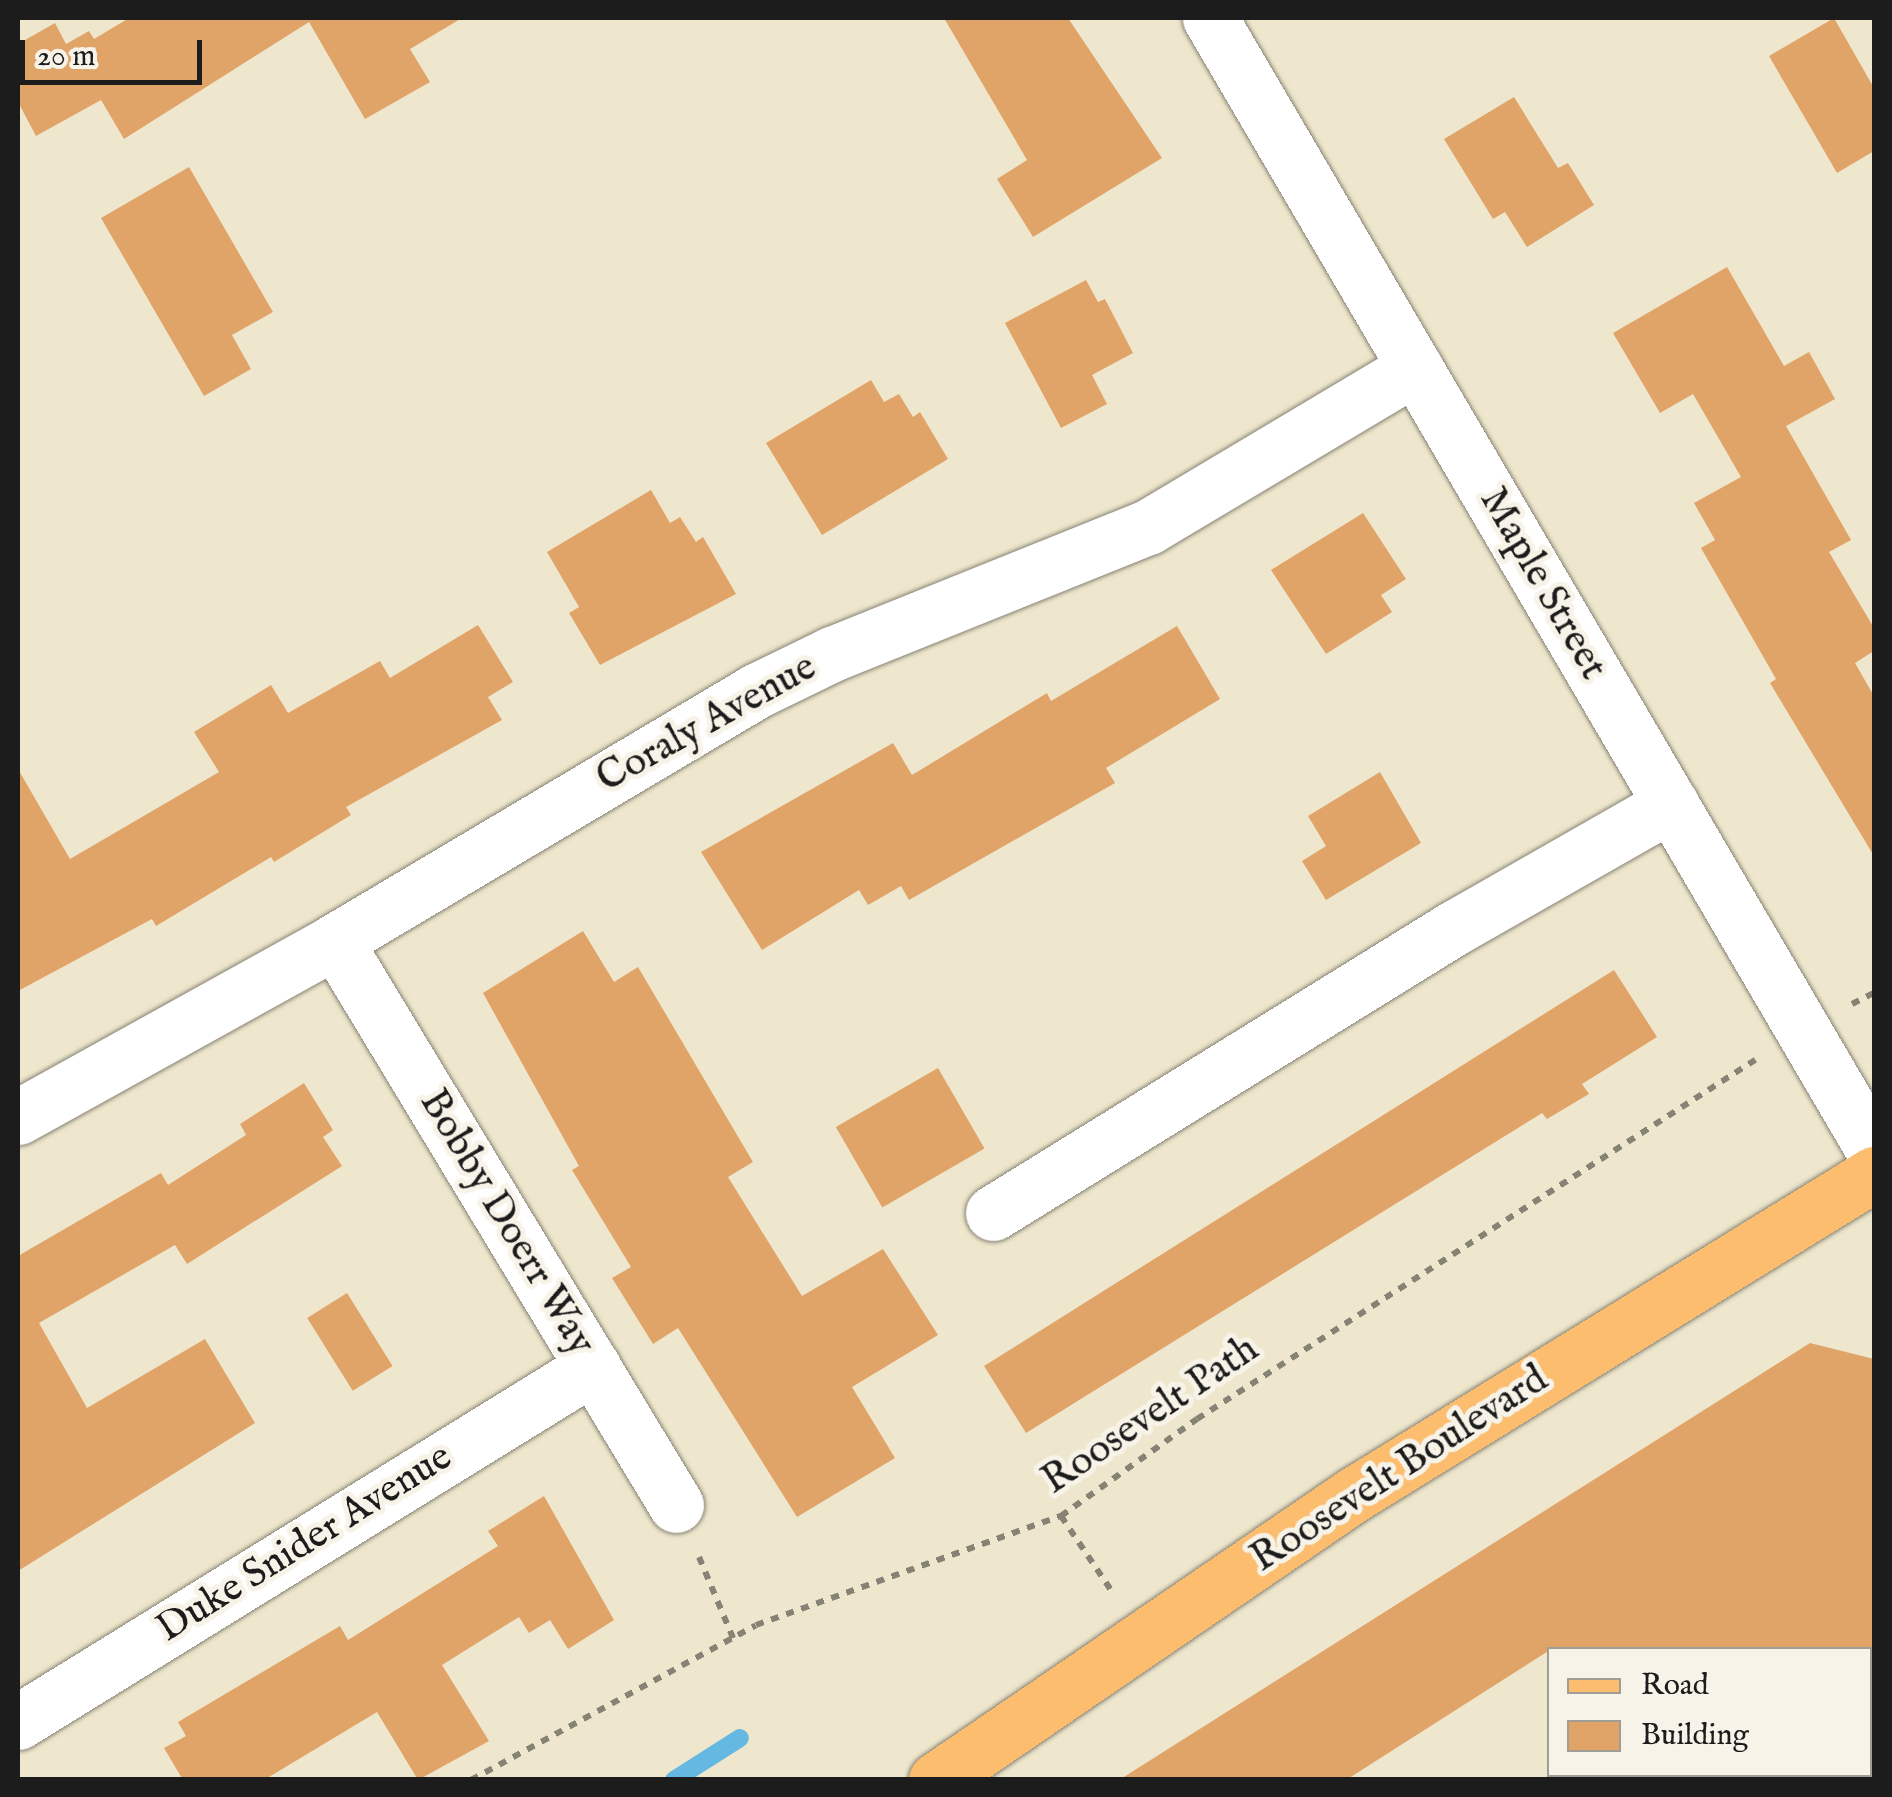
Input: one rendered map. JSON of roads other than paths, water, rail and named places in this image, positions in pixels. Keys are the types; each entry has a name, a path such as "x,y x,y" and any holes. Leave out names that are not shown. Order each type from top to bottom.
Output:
{"main road":[{"name":"Roosevelt Boulevard","path":"936,1780 1353,1495 1874,1174"}],"street":[{"name":"Maple Street","path":"1210,18 1874,1151"},
{"name":"Coraly Avenue","path":"18,1117 335,941 756,692 832,654 1148,527 1415,368"},
{"path":"993,1213 1454,928 1671,804"},
{"name":"Bobby Doerr Way","path":"335,941 676,1505"},
{"name":"Duke Snider Avenue","path":"18,1722 592,1367"}],"waterway":[{"path":"674,1780 740,1738"}]}
